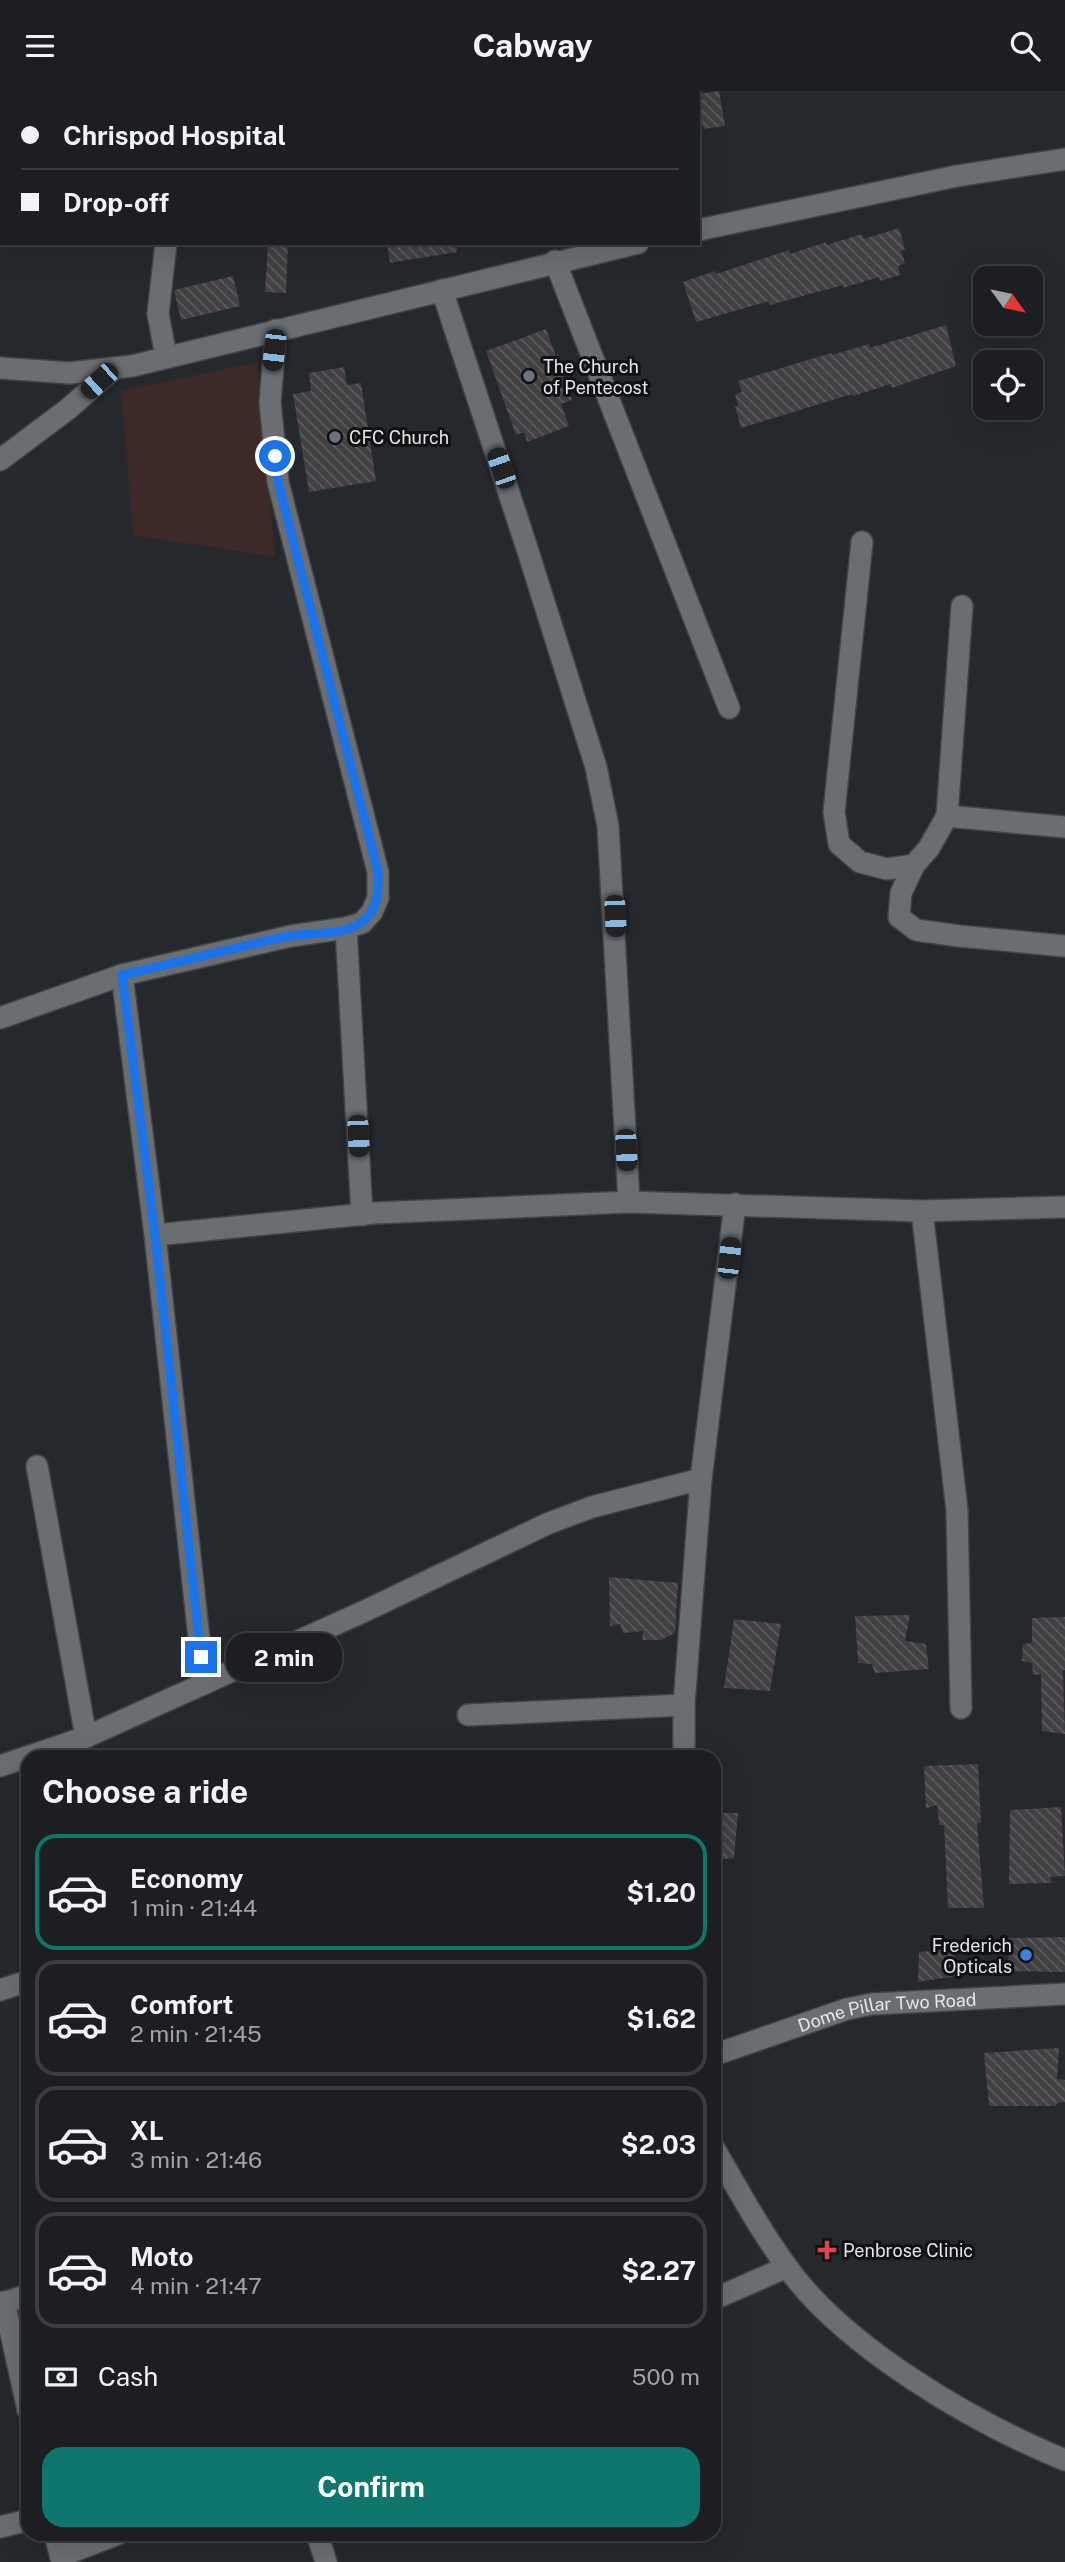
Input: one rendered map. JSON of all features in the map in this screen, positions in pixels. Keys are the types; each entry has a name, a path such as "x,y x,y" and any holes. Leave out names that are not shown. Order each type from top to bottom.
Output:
{"street":[{"path":"700,230 957,176 1065,159"},
{"path":"166,245 158,314 166,356"},
{"path":"0,367 70,373 132,366 629,245"},
{"path":"555,261 729,708"},
{"path":"442,290 527,545 592,754 608,826 629,1202"},
{"path":"0,1017 122,975 291,936 346,929 362,923 372,912 378,898 378,872 278,482 270,403 276,331"},
{"path":"0,460 68,409 115,368"},
{"path":"862,542 834,812 839,844 860,862 887,869 914,865"},
{"path":"962,606 947,816 929,848 914,865 901,893 900,917 916,930 1065,946"},
{"path":"947,816 1065,827"},
{"path":"346,929 362,1215"},
{"path":"122,975 155,1235 204,1684"},
{"path":"155,1235 362,1215 629,1202 922,1211 1065,1207"},
{"path":"684,1750 684,1705 701,1479 735,1204"},
{"path":"922,1211 957,1510 961,1708"},
{"path":"37,1466 86,1737"},
{"path":"47,1750 86,1737 204,1684 550,1523 592,1507 701,1479"},
{"path":"468,1715 684,1705"},
{"path":"0,1766 21,1759"},
{"path":"0,1990 21,1983"},
{"name":"Dome Pillar Two Road","path":"721,2047 872,2004 1065,1994"},
{"path":"721,2159 787,2267 830,2316 905,2373 985,2422 1065,2460"},
{"path":"721,2296 787,2267"},
{"path":"21,2297 2,2303 21,2381"},
{"path":"0,2527 21,2522"},
{"path":"57,2541 61,2559 102,2541"},
{"path":"319,2541 326,2562"}],"shaded area":[{"path":"257,362 275,557 133,535 121,391"}],"building":[{"path":"719,91 725,126 704,129 703,125 700,126 700,94"},
{"path":"899,228 905,249 901,251 905,263 898,266 900,275 880,281 879,277 843,288 843,285 770,305 769,301 696,322 683,282 789,250 790,254 826,242 827,245 862,234 864,239"},
{"path":"268,245 288,245 286,293 265,292"},
{"path":"387,245 456,245 457,252 390,263"},
{"path":"233,276 240,306 181,320 174,290"},
{"path":"946,325 956,366 892,388 891,384 853,396 852,394 741,428 735,407 738,406 735,394 742,392 738,381 831,353 832,355 869,344 870,348"},
{"name":"The Church of Pentecost","path":"546,329 572,400 561,404 569,426 527,442 524,432 516,435 486,351"},
{"name":"CFC Church","path":"344,367 347,385 361,383 376,481 309,492 293,394 311,391 309,373"},
{"path":"609,1577 678,1583 675,1633 661,1640 642,1640 643,1631 623,1633 620,1624 610,1626"},
{"path":"910,1615 905,1641 926,1644 929,1669 875,1673 872,1664 858,1663 855,1616"},
{"path":"1065,1617 1065,1734 1042,1731 1041,1674 1033,1675 1032,1663 1022,1661 1023,1644 1032,1643 1032,1618"},
{"path":"734,1619 781,1624 770,1691 724,1688"},
{"path":"978,1764 981,1823 977,1823 984,1908 948,1908 944,1825 939,1825 937,1805 926,1808 924,1766"},
{"path":"1061,1807 1065,1876 1050,1877 1052,1883 1009,1884 1010,1810"},
{"path":"721,1813 738,1813 734,1858 721,1859"},
{"path":"1065,1937 1065,1972 1008,1971 1009,1938"},
{"path":"954,1949 956,1976 918,1982 919,1952"},
{"path":"1059,2048 1057,2079 1065,2080 1065,2102 1057,2103 1056,2106 989,2106 984,2053"}],"place":[{"name":"The Church of Pentecost","path":"529,376"},
{"name":"CFC Church","path":"335,437"},
{"name":"Frederich Opticals","path":"1026,1955"},
{"name":"Penbrose Clinic","path":"827,2250"}],"route":[{"path":"201,1657 155,1235 122,975 291,936 346,929 362,923 372,912 378,898 378,872 278,482 275,456"}]}
